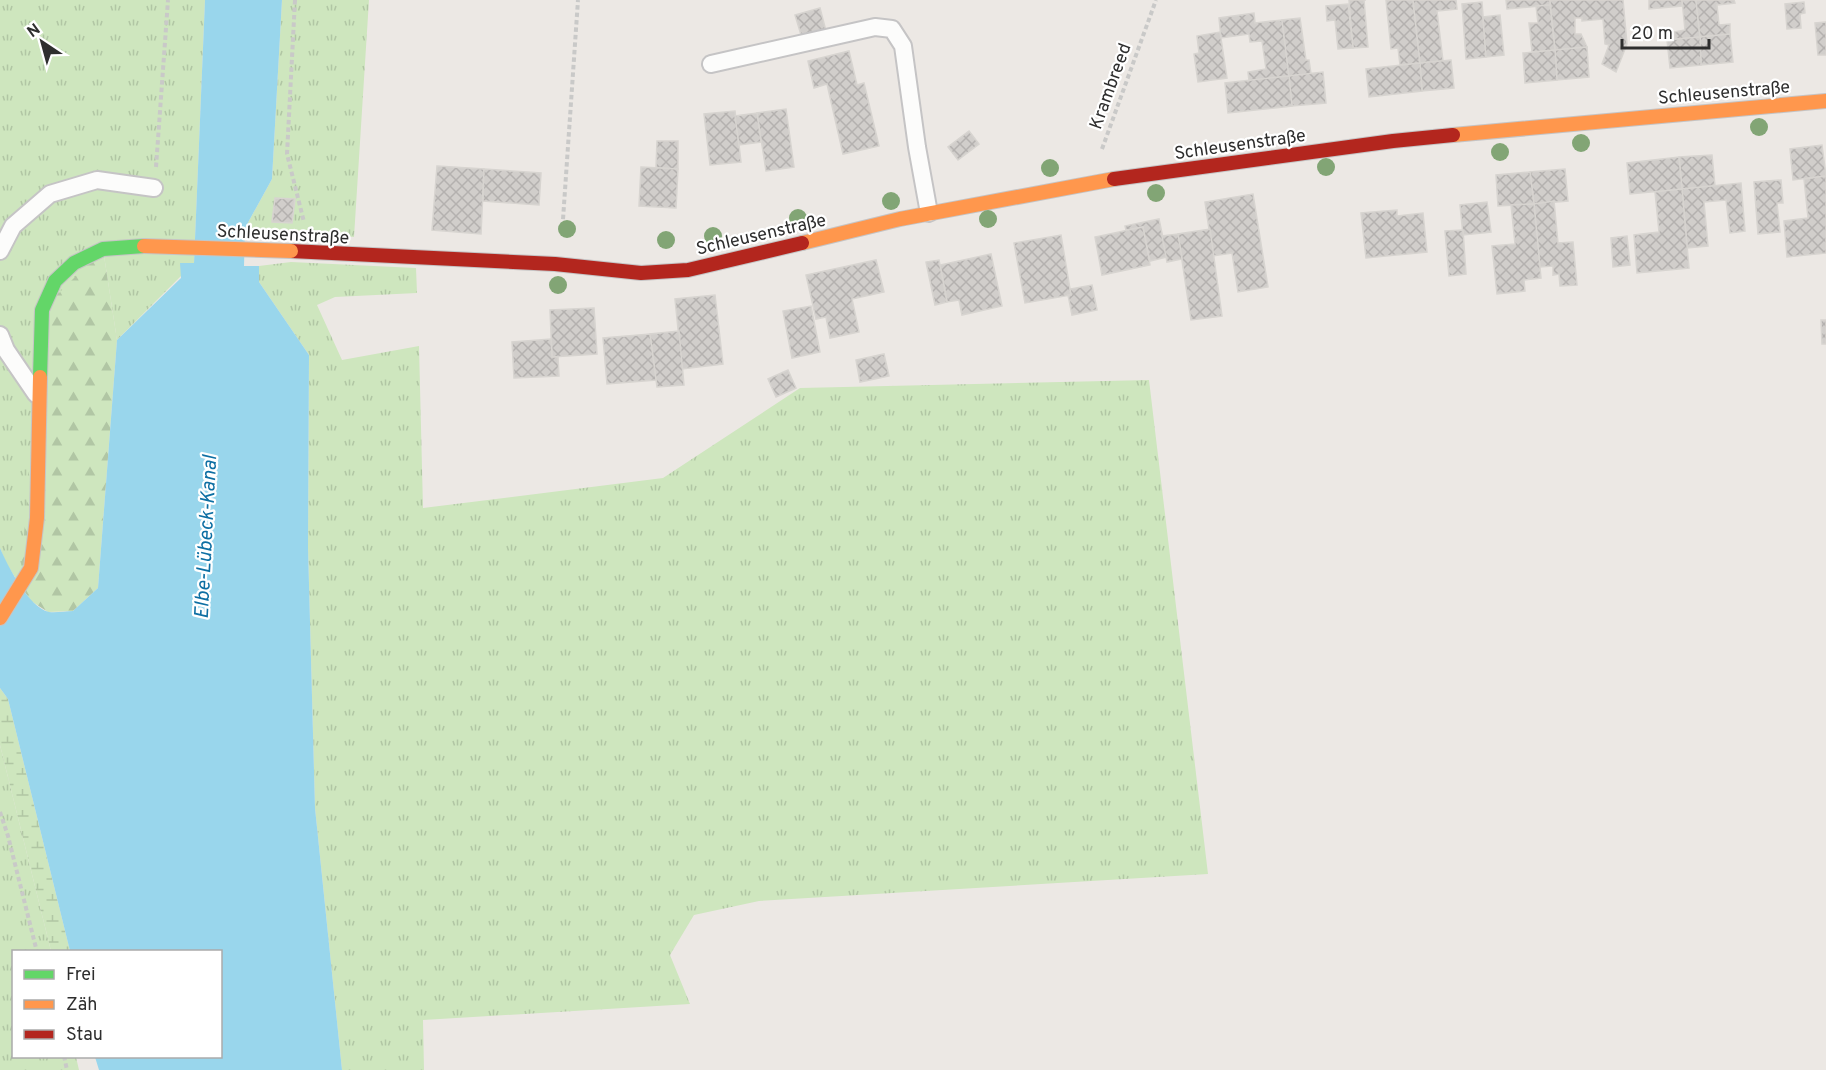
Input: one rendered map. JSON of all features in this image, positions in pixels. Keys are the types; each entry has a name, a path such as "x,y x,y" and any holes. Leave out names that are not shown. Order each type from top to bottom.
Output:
{"street":[{"name":"Schleusenstraße","path":"0,618 31,567 38,518 42,310 55,281 75,263 103,249 144,246 291,251 555,264 641,273 688,270 929,213 1090,182 1393,141 1826,100"}],"lane":[{"path":"711,64 875,27 892,29 903,46 929,213"},
{"path":"0,251 14,226 50,194 97,180 154,188"},
{"path":"0,335 6,350 39,397"}],"path":[{"path":"154,188 168,0"},
{"path":"295,0 287,154 304,222 297,228"},
{"path":"555,264 562,233 578,0"},
{"name":"Krambreed","path":"1090,182 1156,0"},
{"path":"0,812 38,950"}],"green space":[{"path":"0,0 205,0 194,263 117,340 103,249 20,585 6,563 0,548"},
{"path":"282,0 369,0 354,237 245,228 272,179"},
{"path":"103,249 117,340 98,588 73,611 48,612 31,601 20,585 42,310"},
{"path":"291,262 416,268 417,293 335,297 317,305 342,360 419,346 423,508 663,478 800,388 1149,380 1208,874 759,901 694,915 670,955 690,1004 423,1020 424,1070 342,1070 315,808 308,547 309,355 259,282 259,266"},
{"path":"0,688 8,699 70,950 51,950 0,745"},
{"path":"0,745 51,950 12,950 12,1058 76,1058 79,1070 0,1070"}],"water":[{"name":"Elbe-Lübeck-Kanal","path":"205,0 282,0 272,179 245,228 244,266 259,266 259,282 309,355 308,547 315,808 342,1070 99,1070 95,1058 222,1058 222,950 70,950 8,699 0,688 0,548 13,575 26,594 41,609 49,612 73,611 98,588 117,340 181,278 180,263 194,263"}],"building":[{"path":"1349,0 1364,0 1368,47 1353,48"},
{"path":"1386,0 1413,0 1420,63 1400,65 1398,48 1391,49"},
{"path":"1413,0 1456,0 1457,9 1437,11 1443,61 1420,63"},
{"path":"1506,0 1550,0 1550,5 1507,9"},
{"path":"1550,0 1623,0 1627,44 1616,72 1602,64 1609,45 1605,44 1603,19 1582,21 1582,18 1575,18 1575,34 1581,34 1587,47 1555,50"},
{"path":"1649,0 1682,0 1682,6 1649,9"},
{"path":"1682,0 1696,0 1700,37 1675,39 1674,32 1685,30"},
{"path":"1696,0 1734,0 1735,3 1717,5 1719,25 1730,24 1730,34 1700,37"},
{"path":"1482,2 1486,57 1466,59 1462,4"},
{"path":"1804,2 1805,13 1800,14 1801,28 1787,29 1785,4"},
{"path":"1348,4 1353,48 1338,49 1335,20 1327,21 1326,6"},
{"path":"1550,5 1555,50 1532,52 1529,23 1538,23 1536,6"},
{"path":"820,8 826,31 802,38 795,15"},
{"path":"1254,13 1255,23 1282,20 1289,76 1249,81 1248,72 1266,69 1262,41 1250,42 1249,34 1221,38 1219,18"},
{"path":"1500,15 1504,55 1486,57 1483,17"},
{"path":"1300,18 1306,60 1309,60 1311,74 1289,76 1282,20"},
{"path":"1826,22 1826,55 1818,55 1815,23"},
{"path":"1220,32 1227,78 1198,82 1194,54 1199,53 1197,36"},
{"path":"1730,34 1733,62 1701,65 1700,37"},
{"path":"1700,37 1701,65 1670,68 1667,40"},
{"path":"1587,47 1589,77 1557,80 1555,50"},
{"path":"1555,50 1557,80 1525,83 1523,53"},
{"path":"849,51 857,85 864,83 879,146 843,154 827,84 814,88 808,61"},
{"path":"1451,60 1454,88 1422,91 1420,63"},
{"path":"1420,63 1422,91 1369,97 1366,69"},
{"path":"1323,72 1326,103 1292,106 1289,76"},
{"path":"1289,76 1292,106 1228,113 1225,83"},
{"path":"786,109 794,167 766,171 757,113"},
{"path":"735,111 741,162 710,165 704,114"},
{"path":"757,113 761,142 739,145 735,116"},
{"path":"969,131 979,144 958,160 948,147"},
{"path":"657,141 678,141 678,169 656,168"},
{"path":"1822,145 1826,176 1793,180 1790,149"},
{"path":"1712,155 1715,186 1682,189 1679,157"},
{"path":"1679,157 1682,189 1630,194 1627,163"},
{"path":"437,166 484,169 481,234 432,230"},
{"path":"641,167 678,169 676,208 639,206"},
{"path":"484,169 541,173 539,205 483,201"},
{"path":"1565,169 1568,201 1534,204 1530,172"},
{"path":"1530,172 1534,204 1498,206 1496,175"},
{"path":"1826,176 1826,253 1787,257 1784,221 1808,218 1804,179"},
{"path":"1781,180 1783,203 1777,203 1780,232 1758,234 1754,182"},
{"path":"1741,183 1745,231 1730,233 1726,200 1704,202 1708,246 1687,248 1682,189"},
{"path":"1682,189 1689,268 1637,273 1634,235 1659,232 1655,192"},
{"path":"1253,194 1268,287 1238,292 1232,253 1213,256 1205,202"},
{"path":"275,198 295,199 292,223 272,222"},
{"path":"1554,201 1558,243 1573,242 1577,285 1560,286 1559,274 1553,275 1553,266 1540,267 1534,204"},
{"path":"1487,202 1491,232 1463,235 1460,205"},
{"path":"1534,204 1541,278 1524,280 1525,291 1497,294 1492,246 1515,244 1511,205"},
{"path":"1397,210 1397,216 1423,213 1427,252 1366,258 1361,213"},
{"path":"1159,219 1167,257 1150,261 1143,227 1126,230 1125,226"},
{"path":"1143,227 1150,265 1102,275 1095,237"},
{"path":"1210,229 1222,316 1191,320 1178,234"},
{"path":"1463,230 1466,274 1449,276 1445,231"},
{"path":"1178,234 1182,259 1167,262 1162,236"},
{"path":"1061,235 1071,295 1025,303 1014,243"},
{"path":"1627,236 1630,265 1613,267 1611,238"},
{"path":"991,254 1002,306 962,315 959,300 947,302 940,265"},
{"path":"876,260 884,292 852,299 859,332 830,338 826,317 816,319 806,275"},
{"path":"939,260 947,302 935,305 926,262"},
{"path":"1092,285 1097,310 1072,315 1068,295 1071,295 1070,289"},
{"path":"715,295 723,364 682,369 675,299"},
{"path":"811,306 820,352 792,358 783,311"},
{"path":"594,308 597,354 552,357 550,310"},
{"path":"1821,320 1826,320 1826,344 1822,344"},
{"path":"679,331 684,385 657,387 650,334"},
{"path":"650,334 656,380 607,384 603,338"},
{"path":"551,339 552,357 558,357 559,376 514,378 512,342"},
{"path":"884,354 889,376 860,382 856,360"},
{"path":"788,370 796,388 776,397 768,379"}],"traffic: fast":[{"path":"40,377 42,310 55,281 74,263 103,249 144,246"}],"traffic: slow":[{"path":"1453,135 1826,101"},
{"path":"802,243 900,219 1114,179"},
{"path":"144,246 291,251"},
{"path":"0,618 31,568 37,518 40,377"}],"traffic: jam":[{"path":"1114,179 1453,135"},
{"path":"291,251 555,264 641,273 688,270 802,243"}]}
